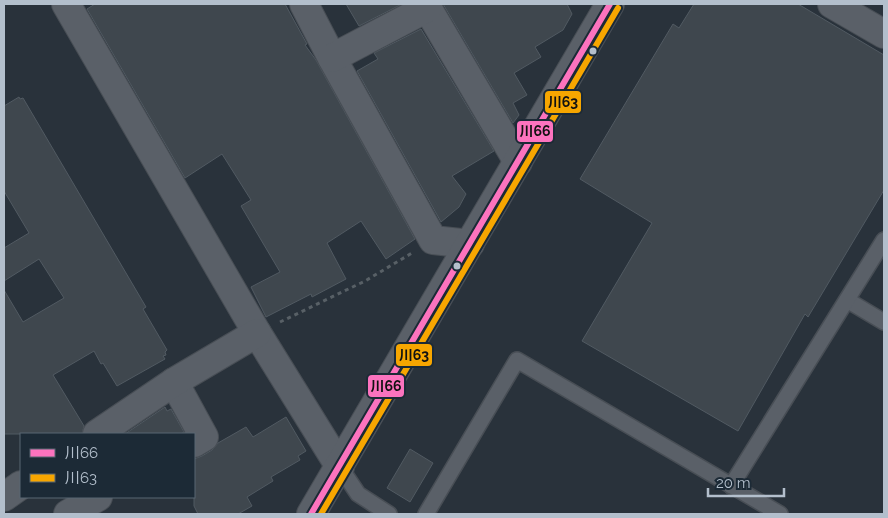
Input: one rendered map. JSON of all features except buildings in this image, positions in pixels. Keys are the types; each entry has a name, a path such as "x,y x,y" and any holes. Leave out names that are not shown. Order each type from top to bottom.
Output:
{"street":[{"path":"66,4 257,333 340,467"},
{"path":"304,4 433,240 470,244"},
{"path":"832,4 884,34"},
{"path":"332,58 426,6 518,162"},
{"path":"311,514 518,162 603,7"},
{"path":"98,433 174,382 257,333"},
{"path":"174,382 204,437 195,442"},
{"path":"4,496 20,486"},
{"path":"68,514 96,498"}],"lane":[{"path":"731,486 884,240"},
{"path":"847,300 884,322"},
{"path":"426,514 517,360 780,514"},
{"path":"340,467 358,494 389,514"}],"path":[{"path":"257,333 365,281 433,240"}],"transit line":[{"name":"川66","path":"311,514 610,4"},
{"name":"川63","path":"321,514 618,8"}]}
